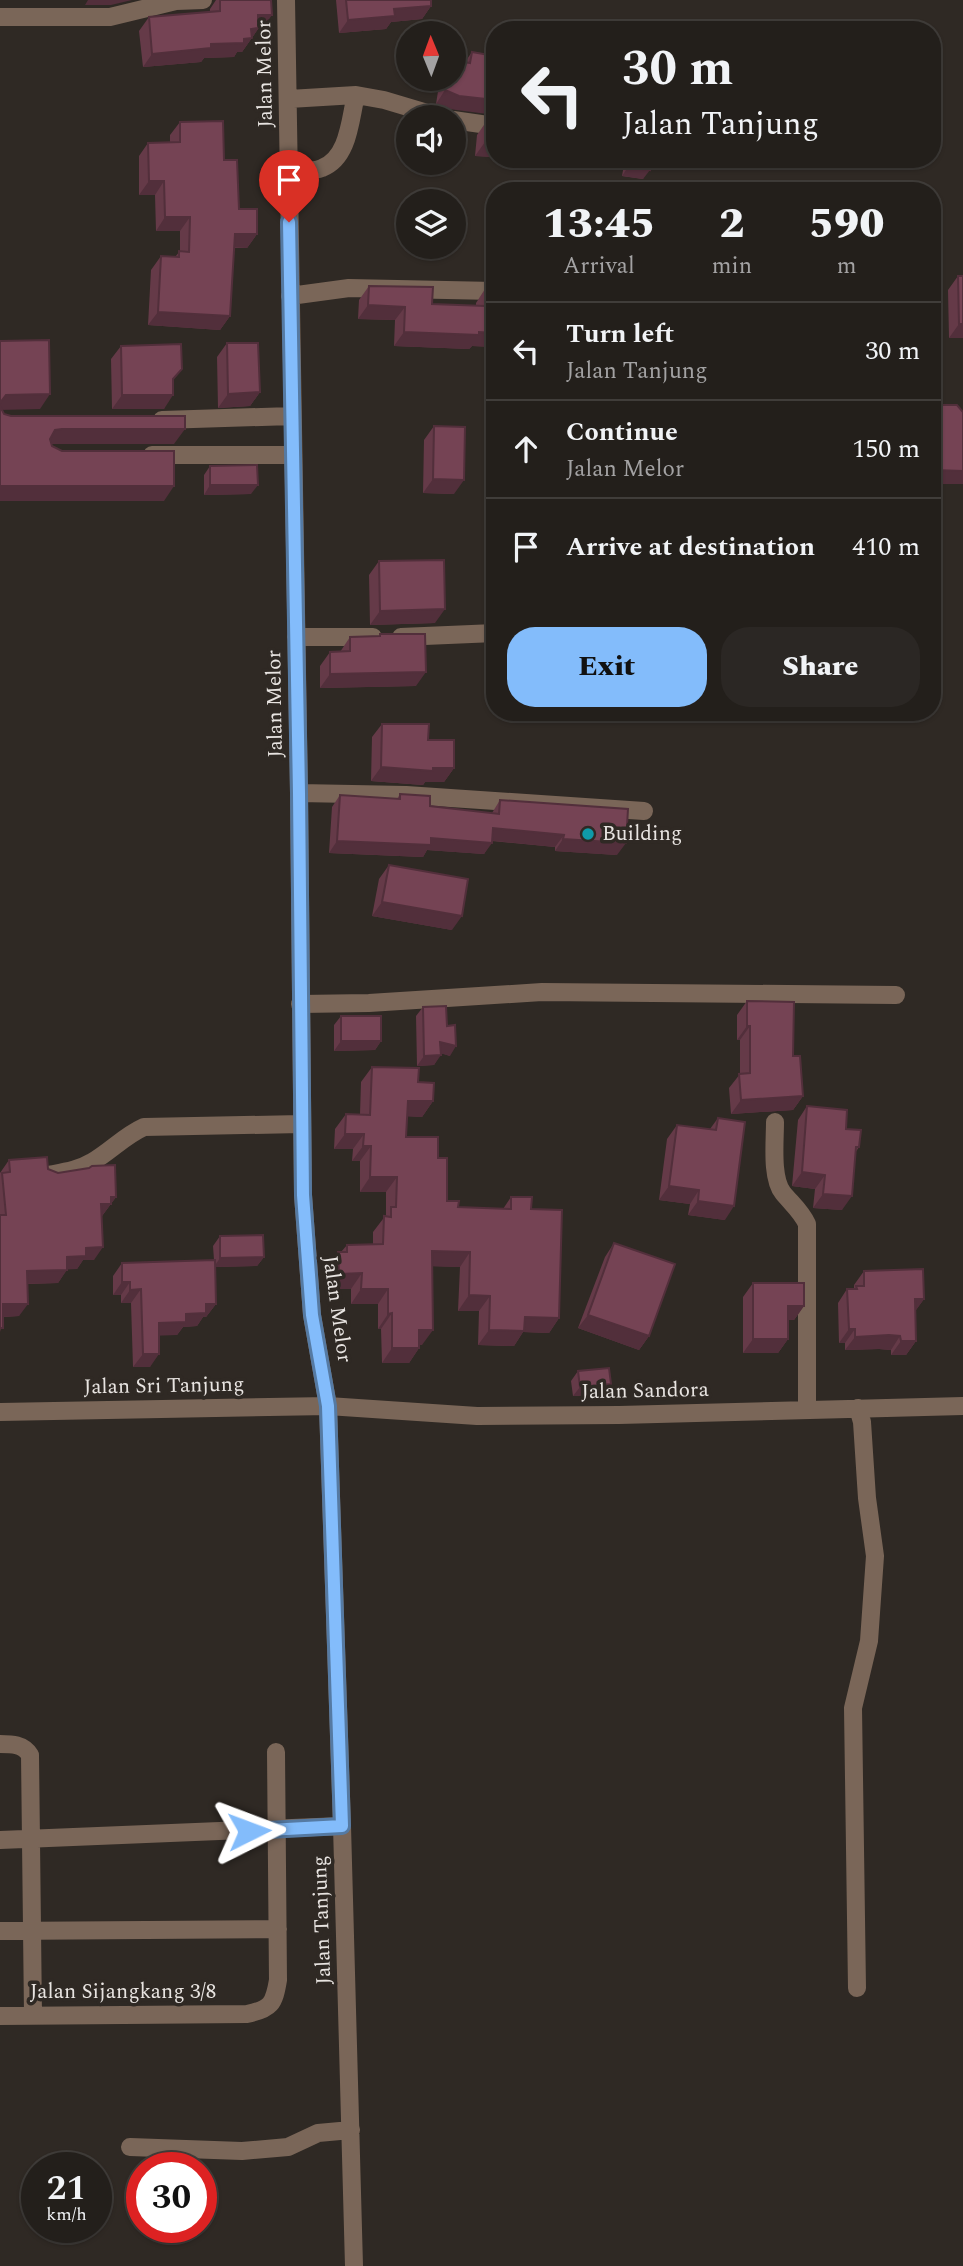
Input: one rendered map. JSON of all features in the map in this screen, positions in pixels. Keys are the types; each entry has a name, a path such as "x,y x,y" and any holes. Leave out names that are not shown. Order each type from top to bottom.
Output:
{"street":[{"path":"0,18 110,18 176,1 203,0"},
{"name":"Jalan Melor","path":"286,0 299,793 301,1124 312,1315 328,1406"},
{"path":"289,99 356,95 401,105"},
{"path":"289,173 320,169 335,162 342,149 356,95"},
{"path":"466,123 486,125"},
{"path":"290,296 349,288 486,291"},
{"path":"138,421 292,416"},
{"path":"131,455 292,455"},
{"path":"296,638 486,633"},
{"path":"299,793 406,794 644,811"},
{"path":"300,1004 369,1003 542,992 896,995"},
{"path":"775,1122 776,1179 782,1192 804,1217 809,1238 807,1410"},
{"path":"48,1175 69,1172 91,1163 129,1134 144,1127 301,1124"},
{"name":"Jalan Sandora","path":"328,1406 477,1416 807,1410 860,1415 963,1406"},
{"name":"Jalan Sri Tanjung","path":"0,1412 328,1406"},
{"name":"Jalan Tanjung","path":"328,1406 337,1826 351,2130 354,2266"},
{"path":"857,1988 853,1708 869,1641 875,1556 860,1415"},
{"path":"0,1744 19,1745 30,1755 33,2015"},
{"path":"0,1931 278,1929 276,1752"},
{"path":"0,1840 337,1826"},
{"name":"Jalan Sijangkang 3/8","path":"0,2016 247,2014 262,2011 271,2006 275,1996 278,1980 278,1929"},
{"path":"130,2147 253,2151 288,2147 318,2133 351,2130"}],"building":[{"path":"220,0 271,0 272,15 258,15 258,28 251,29 252,38 244,39 244,43 211,44 211,48 152,54 149,17 220,11"},
{"path":"346,0 431,0 431,6 394,9 395,16 348,20"},
{"path":"472,52 486,54 486,99 459,96 447,91 466,91 466,62 470,63"},
{"path":"223,121 224,160 237,160 239,209 257,209 257,234 235,234 230,316 158,312 161,256 179,257 179,251 189,252 190,217 165,217 164,181 149,181 148,143 180,142 180,122"},
{"path":"958,276 963,276 963,324 959,324"},
{"path":"369,286 433,287 432,304 485,306 486,289 486,332 479,332 479,335 404,332 405,307 368,305"},
{"path":"49,340 50,394 6,395 0,403 0,341"},
{"path":"227,343 258,343 260,392 228,394"},
{"path":"181,344 182,369 173,379 173,395 122,395 121,346"},
{"path":"941,405 957,405 963,412 963,471 941,470"},
{"path":"0,406 4,414 11,416 185,416 185,429 62,429 55,430 50,439 52,446 62,451 174,451 174,486 0,486"},
{"path":"434,426 465,427 464,480 433,479"},
{"path":"257,465 258,485 210,485 210,466"},
{"path":"444,560 445,609 380,611 379,561"},
{"path":"425,634 426,672 330,674 330,652 350,651 350,637"},
{"path":"382,724 429,724 428,740 454,740 454,768 433,768 433,771 381,767"},
{"path":"400,794 430,796 430,806 499,814 500,800 628,809 626,843 563,839 564,835 493,828 492,843 431,838 431,845 337,841 340,795 400,799"},
{"path":"389,865 468,879 462,916 382,902"},
{"path":"747,1001 794,1002 793,1056 800,1056 803,1096 741,1100 739,1074 750,1073"},
{"path":"446,1006 447,1026 455,1025 456,1046 440,1042 441,1055 424,1056 423,1007"},
{"path":"341,1016 381,1016 381,1041 341,1041"},
{"path":"372,1067 419,1068 418,1082 434,1083 433,1101 408,1101 406,1137 438,1137 438,1158 447,1158 447,1201 459,1201 458,1207 511,1209 511,1197 532,1197 531,1209 562,1210 559,1318 525,1317 524,1331 489,1330 490,1296 469,1295 470,1252 432,1251 433,1330 419,1330 419,1348 392,1348 392,1313 388,1314 388,1289 361,1289 362,1273 339,1274 338,1252 347,1252 347,1245 383,1244 384,1216 391,1217 391,1207 396,1207 397,1177 370,1177 371,1146 363,1146 364,1134 345,1134 346,1114 370,1115"},
{"path":"807,1106 847,1110 846,1129 861,1130 859,1147 856,1147 852,1196 823,1194 825,1175 802,1172"},
{"path":"718,1118 745,1122 734,1206 698,1201 699,1190 669,1186 677,1125 716,1130"},
{"path":"47,1157 48,1169 58,1173 92,1166 115,1165 116,1197 111,1197 111,1204 101,1204 103,1247 86,1248 86,1256 67,1257 67,1270 27,1271 28,1304 3,1304 3,1328 0,1328 0,1215 6,1215 2,1173 10,1172 9,1160"},
{"path":"263,1235 264,1257 220,1258 220,1236"},
{"path":"614,1243 675,1264 649,1336 588,1315"},
{"path":"215,1260 216,1304 206,1304 206,1313 186,1314 186,1322 159,1323 159,1354 143,1354 141,1289 130,1290 130,1282 122,1282 122,1263"},
{"path":"923,1269 924,1299 915,1299 916,1341 901,1341 900,1336 889,1335 855,1337 855,1329 849,1329 847,1289 864,1286 864,1271"},
{"path":"753,1283 804,1283 804,1306 788,1306 788,1339 753,1339"},
{"path":"609,1368 611,1384 580,1387 578,1371"}],"place":[{"name":"Building","path":"588,834"}],"route":[{"path":"249,1831 342,1826 328,1406 312,1315 303,1195 289,222"}]}
